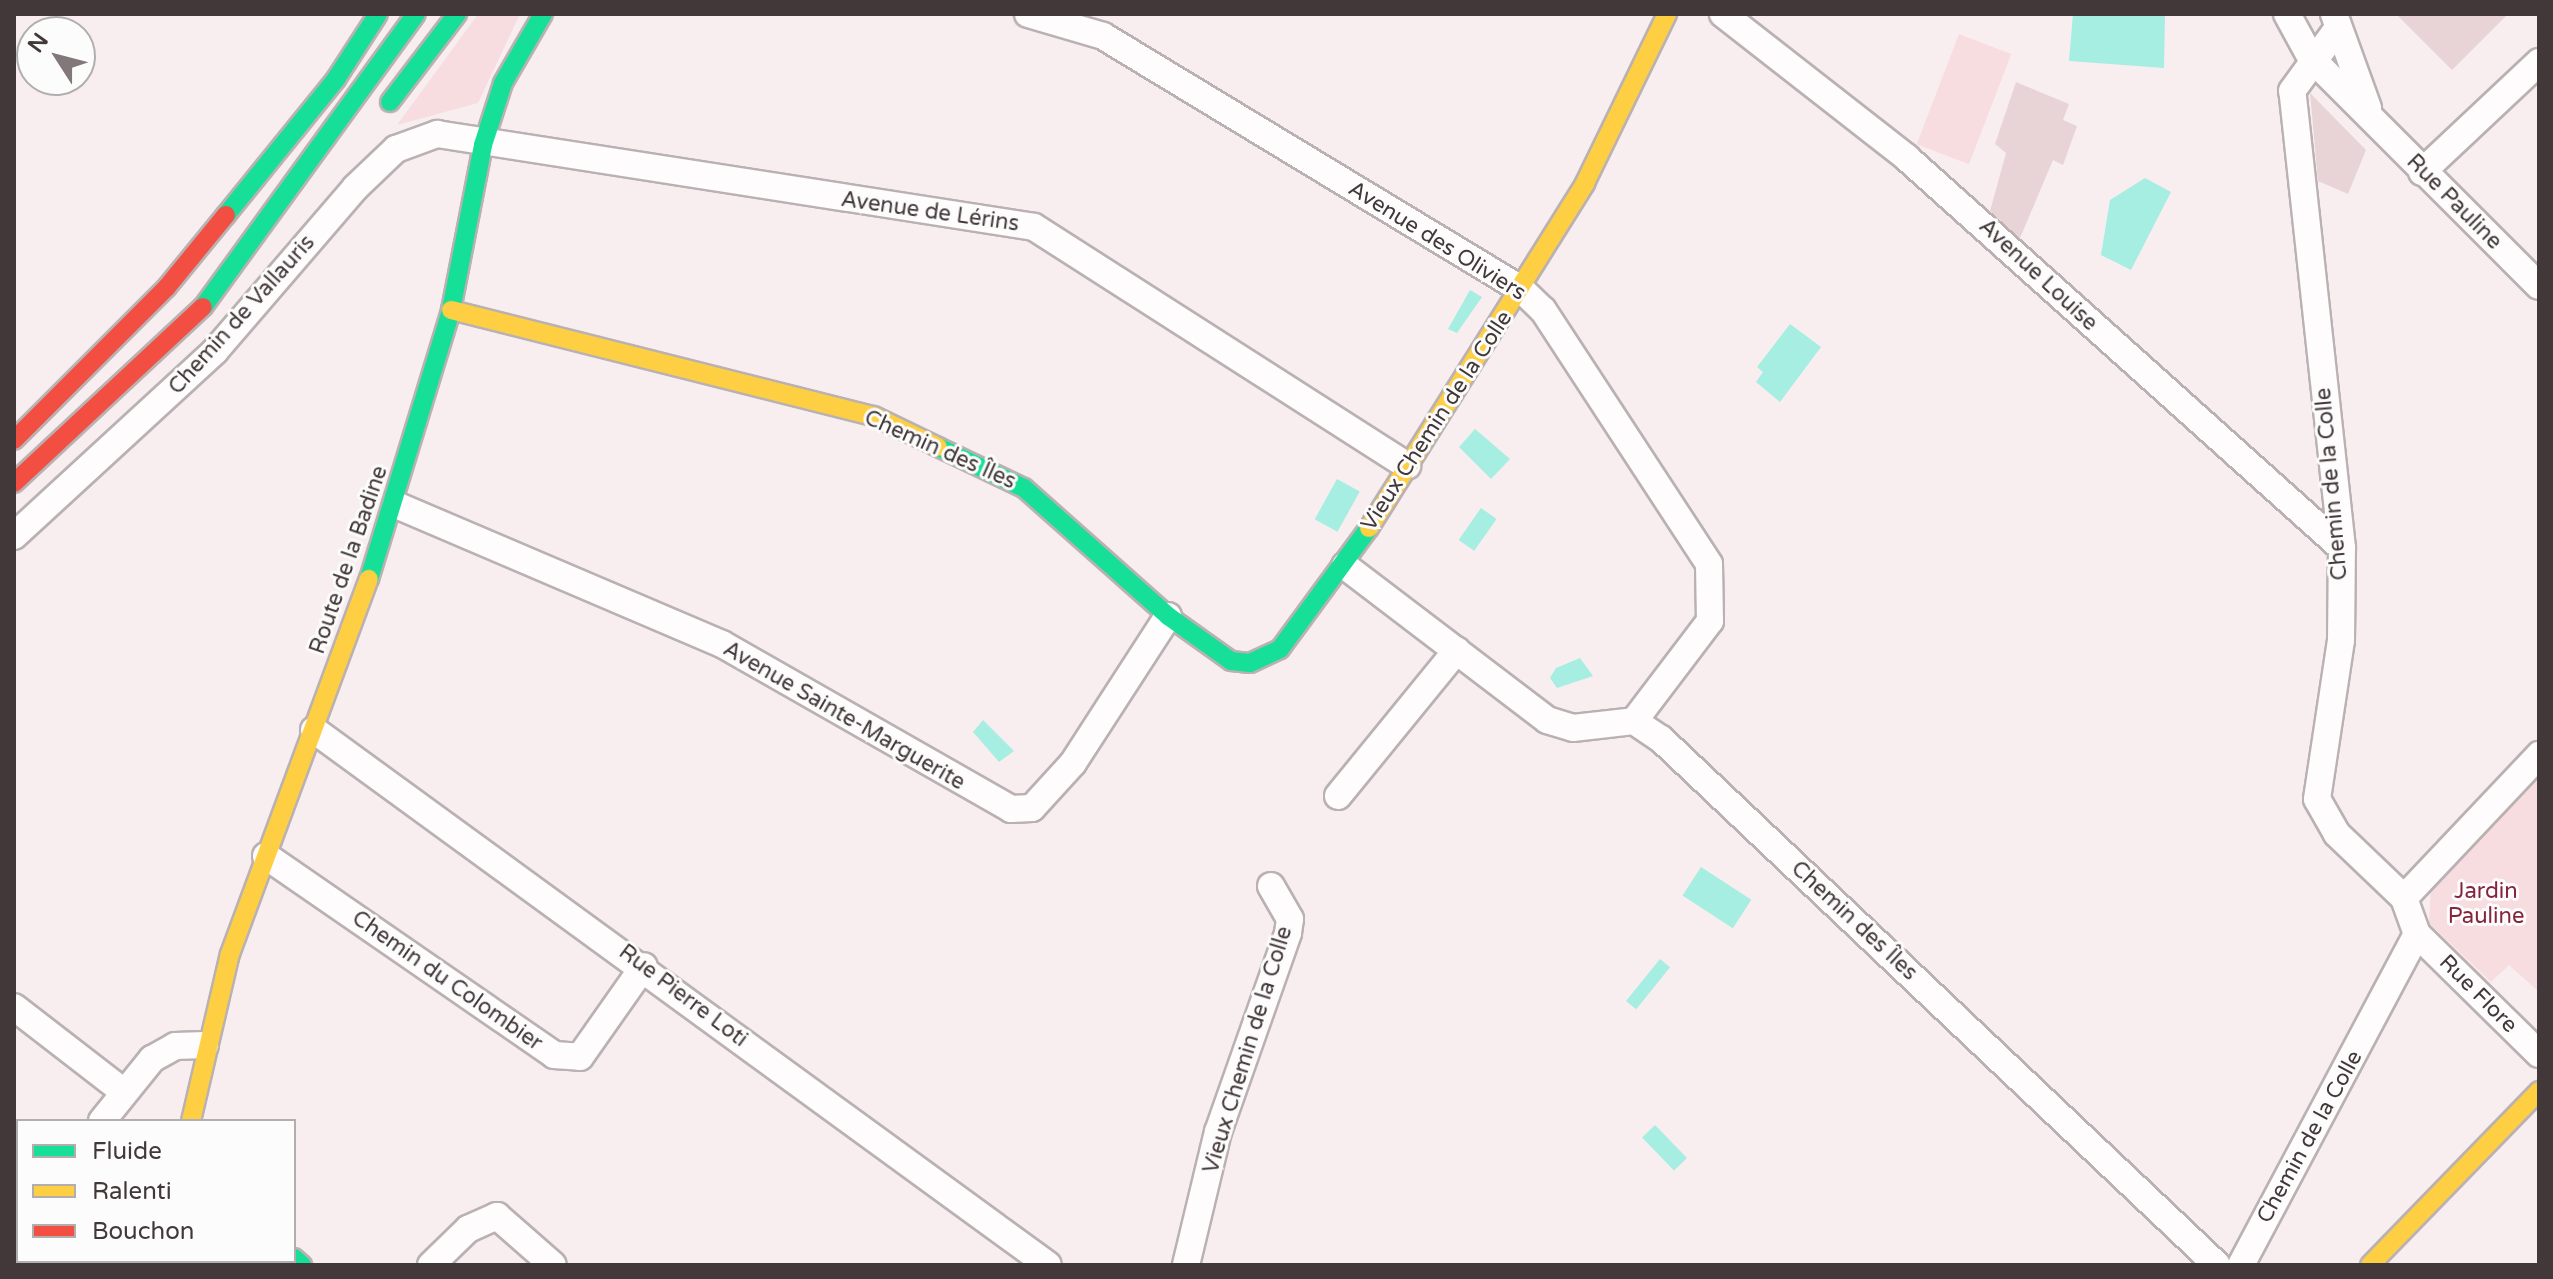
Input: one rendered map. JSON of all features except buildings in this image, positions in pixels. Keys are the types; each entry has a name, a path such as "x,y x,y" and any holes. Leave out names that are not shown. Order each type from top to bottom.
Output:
{"main road":[{"path":"14,440 167,287 336,79 378,14"},
{"path":"198,314 416,14"},
{"path":"376,119 457,14"},
{"name":"Route de la Badine","path":"191,1119 205,1045 266,856 396,505 451,310 483,145 503,83 543,14"},
{"name":"Vieux Chemin de la Colle","path":"1280,649 1345,566 1521,289 1585,183 1667,14"},
{"path":"167,287 290,102"},
{"path":"14,483 198,314 331,170"},
{"name":"Chemin des Îles","path":"451,310 874,416 1024,488 1168,616 1231,661 1250,663 1280,649"},
{"path":"2370,1265 2539,1091"}],"street":[{"name":"Avenue des Oliviers","path":"1028,14 1103,36 1521,289 1543,310 1709,564 1710,621 1634,721"},
{"name":"Avenue Louise","path":"1723,14 1907,158 2342,548"},
{"path":"2287,14 2311,58"},
{"name":"Chemin de la Colle","path":"2241,1265 2417,934 2404,898 2337,834 2317,799 2341,640 2342,548 2292,91 2336,21"},
{"name":"Rue Pauline","path":"2336,21 2371,115"},
{"name":"Rue Pauline","path":"2311,58 2539,286"},
{"path":"2422,172 2539,62"},
{"name":"Chemin de Vallauris","path":"14,536 215,351 396,149 437,134 483,145"},
{"name":"Avenue de Lérins","path":"483,145 1034,227 1407,466"},
{"name":"Avenue Sainte-Marguerite","path":"396,505 722,644 1011,809 1032,808 1073,763 1168,616"},
{"path":"1345,566 1547,720 1573,728 1634,721"},
{"path":"1338,796 1457,650"},
{"name":"Chemin des Îles","path":"1634,721 2217,1265"},
{"name":"Rue Pierre Loti","path":"314,730 644,966 1048,1265"},
{"path":"2404,898 2539,755"},
{"name":"Chemin du Colombier","path":"266,856 554,1055 580,1057 644,966"},
{"name":"Vieux Chemin de la Colle","path":"1186,1265 1218,1132 1288,933 1290,919 1271,886"},
{"name":"Rue Flore","path":"2417,934 2539,1054"},
{"path":"14,1007 124,1092"},
{"path":"104,1119 152,1059 175,1046 205,1045"},
{"path":"431,1265 468,1229 497,1216 553,1265"}],"green space":[{"path":"478,14 520,14 478,103 397,125"},
{"path":"1959,34 2011,54 1969,164 1917,144"},
{"name":"Jardin Pauline","path":"2539,773 2539,992 2509,965 2491,982 2429,923 2431,885"}],"shaded area":[{"path":"2073,14 2165,14 2164,68 2069,61"},
{"path":"2145,178 2171,192 2131,270 2101,255 2110,200"},
{"path":"1470,290 1482,297 1457,333 1448,329"},
{"path":"1790,324 1821,347 1780,402 1756,382 1763,372 1757,367"},
{"path":"1475,429 1510,459 1491,479 1459,447"},
{"path":"1337,479 1360,492 1337,532 1315,519"},
{"path":"1481,508 1497,519 1474,551 1459,540"},
{"path":"1580,658 1593,676 1557,688 1550,678 1556,668"},
{"path":"983,720 1014,751 999,762 973,732"},
{"path":"1701,867 1751,900 1733,928 1682,896"},
{"path":"1660,959 1670,967 1636,1009 1626,1001"},
{"path":"1655,1125 1687,1158 1674,1171 1642,1138"}],"traffic: fast":[{"path":"226,215 336,79 378,14"},
{"path":"203,307 416,14"},
{"path":"390,102 457,14"},
{"path":"369,579 451,310 483,145 503,83 543,14"},
{"path":"938,447 1024,488 1168,616 1231,661 1250,663 1280,649 1369,528"},
{"path":"296,1260 302,1265"}],"traffic: slow":[{"path":"1369,528 1585,183 1667,14"},
{"path":"451,310 874,416 938,447"},
{"path":"191,1119 230,954 369,579"},
{"path":"2370,1265 2539,1091"}],"traffic: jam":[{"path":"14,440 167,287 226,215"},
{"path":"14,483 203,307"}]}
